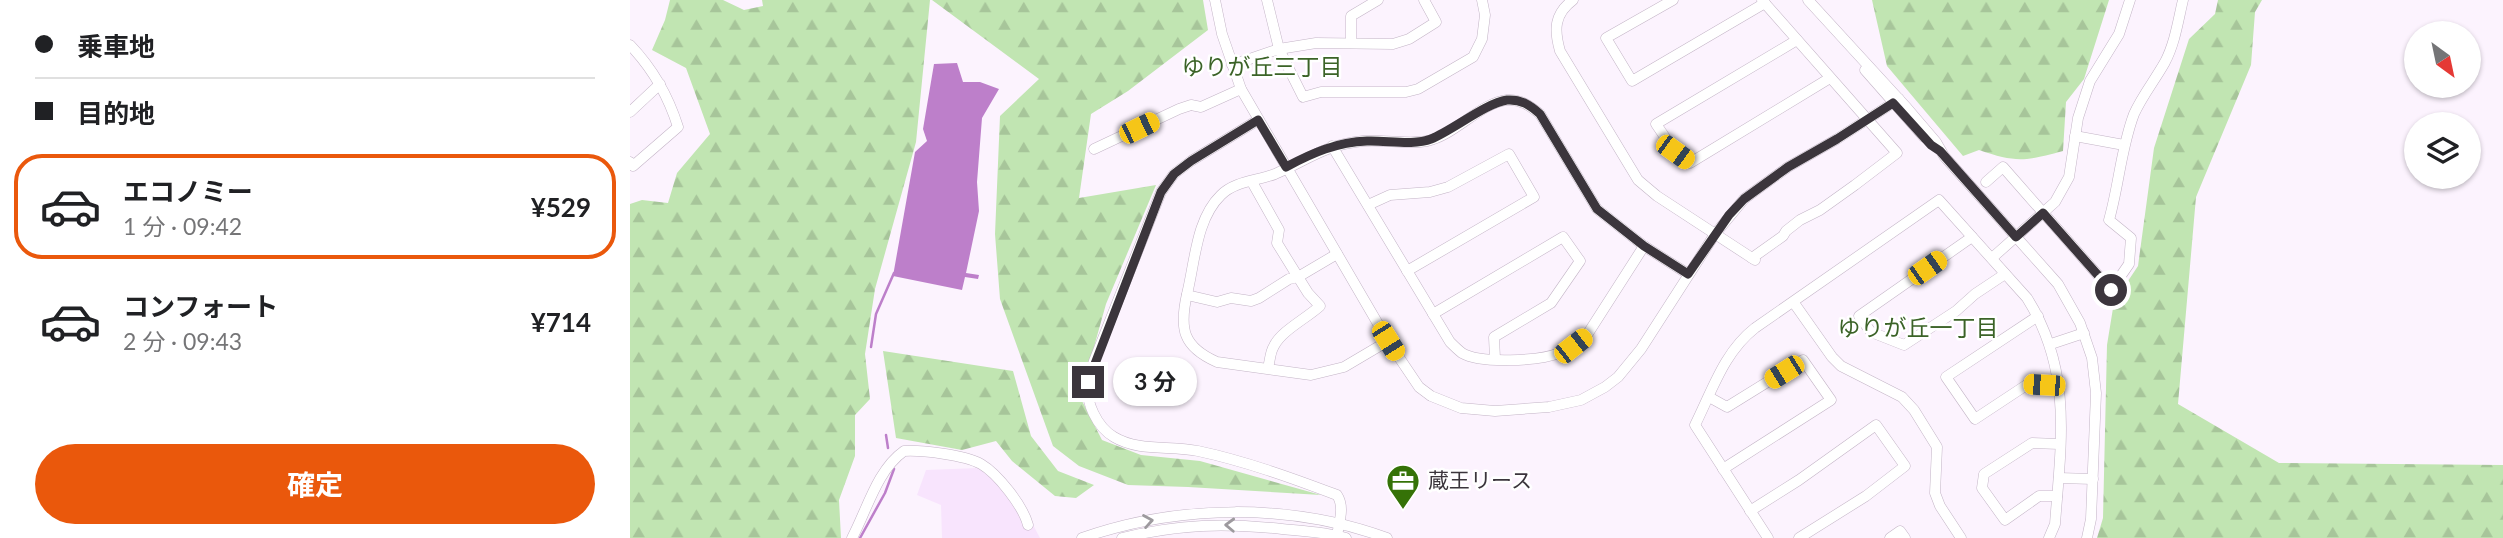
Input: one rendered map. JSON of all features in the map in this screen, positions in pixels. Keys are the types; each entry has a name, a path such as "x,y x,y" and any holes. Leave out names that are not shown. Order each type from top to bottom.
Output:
{"street":[{"path":"1215,0 1222,34 1241,89 1388,341 1413,380 1425,392 1461,408 1495,411 1569,404 1605,387 1630,364 1729,215 1765,182 1896,101"},
{"path":"1267,0 1279,49 1303,97 1321,92 1406,92 1418,89 1473,57 1482,39 1485,16 1482,0"},
{"path":"1351,43 1351,16 1378,0"},
{"path":"1232,65 1279,49 1316,43 1392,44 1409,39 1437,22 1424,0"},
{"path":"1573,0 1560,14 1555,33 1560,51 1638,180 1657,196 1754,259 1800,220 1855,186 1897,153 1763,1 1674,58 1632,81 1606,38 1673,0"},
{"path":"1808,0 1931,145 1945,157 2058,284 2084,333 2092,358 2096,393 2091,519 2087,538"},
{"path":"1992,258 2055,202 2068,177 2075,136 2090,81 2119,34 2130,0"},
{"path":"1986,182 2003,167 2111,290 2129,264 2131,238 2109,220 2124,145 2135,112 2165,62 2174,41 2183,0"},
{"path":"1797,40 1656,124 1675,152 1690,163 1830,78"},
{"path":"630,46 647,64 660,85 671,105 678,127 633,166 630,163"},
{"path":"630,112 660,85"},
{"path":"1094,149 1179,109 1210,104 1241,89"},
{"path":"1388,341 1344,368 1311,374 1217,362 1203,356 1190,345 1184,331 1182,312 1202,227 1209,211 1221,195 1231,188 1332,146 1364,141 1427,141 1497,102 1520,101 1540,114 1597,209 1644,246 1688,274"},
{"path":"1122,538 1206,524 1250,526 1342,537 1339,523 1341,508 1337,495 1249,464 1196,451 1132,446 1112,437 1098,422 1088,400 1088,382 1094,361 1161,192 1174,174 1191,161 1258,120"},
{"path":"2075,136 2124,145"},
{"path":"1332,146 1450,342 1462,353 1482,359 1534,358 1558,354 1573,346 1587,335 1644,246"},
{"path":"1368,205 1390,195 1430,192 1448,187 1509,154 1534,197 1408,271"},
{"path":"1252,181 1279,230 1277,243 1308,293 1320,306 1308,318 1283,334 1273,346 1268,368"},
{"path":"1768,538 1695,425 1728,355 1740,339 1939,200 2027,298 2051,344 2060,386 2059,478 2055,524 2049,538"},
{"path":"1433,314 1563,237 1580,261 1551,303 1494,337 1495,359"},
{"path":"1972,237 1859,316 1871,332 1904,345 2005,274"},
{"path":"1187,295 1217,302 1231,298 1251,301 1337,254"},
{"path":"1794,303 1840,366 1902,397 1914,410 1937,447 1935,493 1958,537"},
{"path":"2038,316 1946,377 1975,419 2028,384 2060,386"},
{"path":"2051,344 2084,333"},
{"path":"1709,397 1727,407 1803,360 1831,400 1723,469"},
{"path":"1750,511 1876,425 1905,466 1866,496 1799,538"},
{"path":"2057,496 2039,496 2005,520 1982,488 1984,474 2032,443 2059,444"},
{"path":"852,538 883,475 893,459 904,451 951,456 980,463 1016,499 1028,524"},
{"path":"2059,478 2093,480"},
{"path":"1082,538 1151,520 1223,513 1268,513 1339,523 1387,538"},
{"path":"1890,538 1900,531 1905,538"}],"shaded area":[{"path":"957,63 963,82 980,82 999,89 982,118 977,182 979,211 966,273 979,275 978,279 965,277 962,290 893,276 915,152 927,141 923,129 934,64"},
{"path":"978,468 1021,502 1040,538 942,538 941,505 917,495 926,470"}],"green space":[{"path":"670,0 723,0 744,10 763,6 762,0 930,0 916,142 875,289 865,354 870,399 855,415 855,456 839,500 841,538 630,538 630,204 642,200 668,203 677,173 710,134 686,68 652,50"},
{"path":"932,0 1203,0 1208,30 1128,91 1091,114 1079,198 1156,185 1106,304 1080,397 1102,440 1141,455 1200,461 1321,495 1128,485 1079,466 1053,446 1000,299 995,234 1000,116 1039,79"},
{"path":"1872,0 2109,0 2084,79 2066,102 2063,151 2021,159 1979,150 1963,156 1887,66"},
{"path":"2218,0 2262,0 2255,12 2251,65 2196,197 2178,404 2279,463 2503,465 2503,538 2097,538 2103,518 2107,345 2114,302 2138,266 2154,148 2189,39 2215,14"},
{"path":"883,351 1013,371 1031,436 1058,471 1094,485 1076,498 1055,496 1012,461 996,441 962,450 896,438"}],"waterway":[{"path":"871,347 876,314 894,273"},
{"path":"886,435 888,448"},
{"path":"860,538 885,493 894,469"}],"place":[{"name":"蔵王リース","path":"1403,511"}],"district":[{"name":"ゆりが丘三丁目","path":"1262,67"},
{"name":"ゆりが丘一丁目","path":"1918,328"}],"route":[{"path":"1088,382 1161,192 1174,174 1191,161 1258,120 1286,167 1332,146 1364,141 1427,141 1497,102 1520,101 1540,114 1597,209 1644,246 1688,274 1729,215 1744,199 1788,167 1893,103 1931,145 1940,151 2016,237 2043,213 2111,290"}]}
